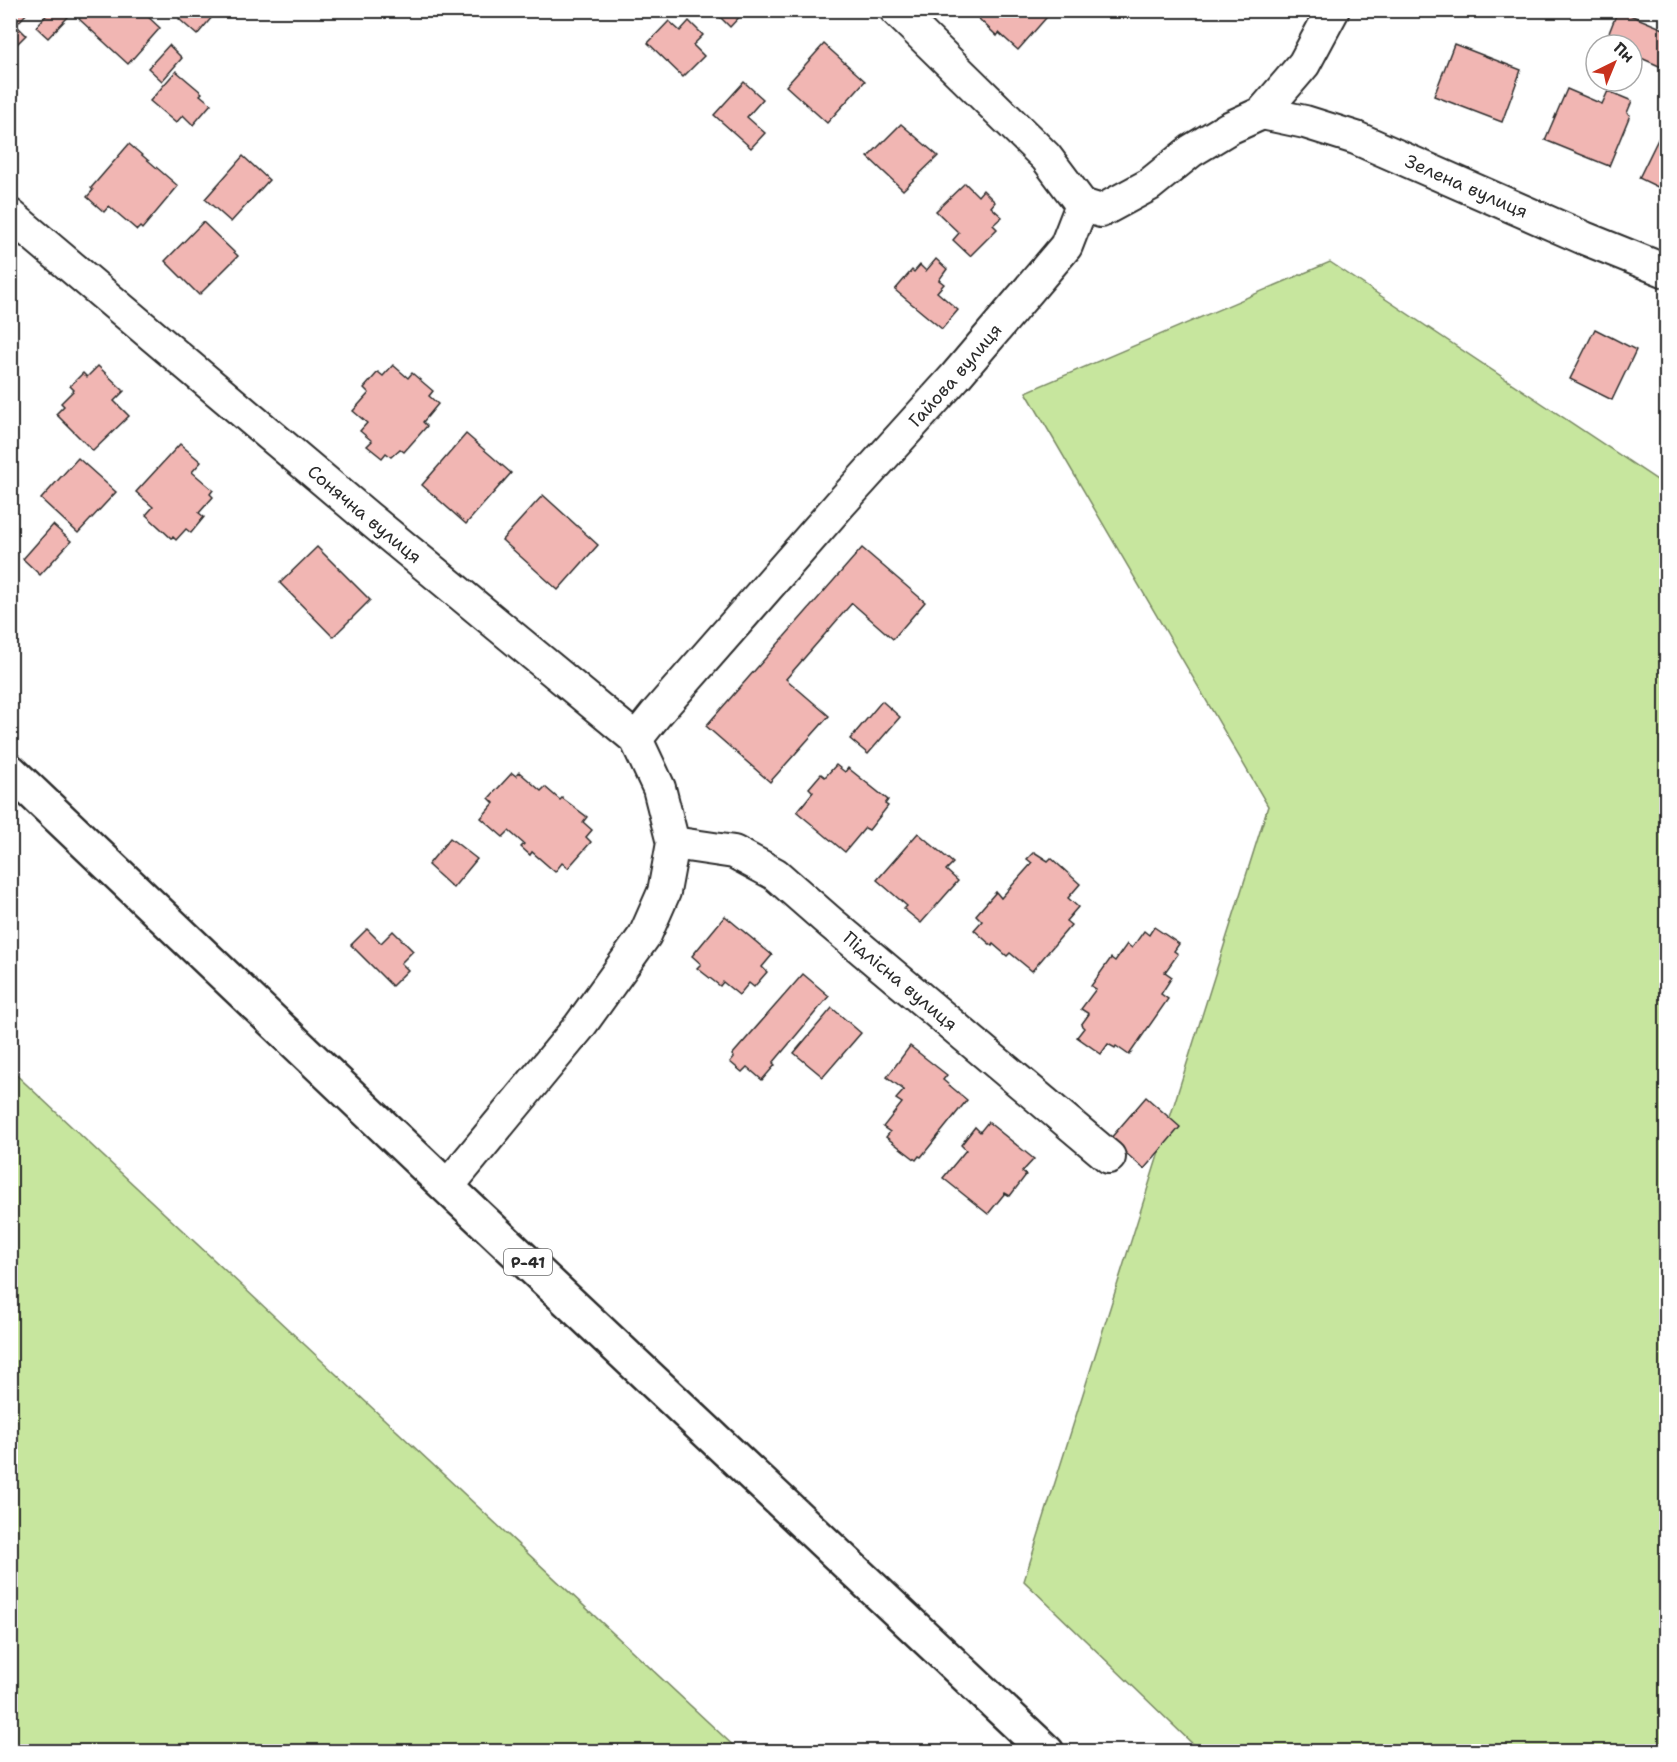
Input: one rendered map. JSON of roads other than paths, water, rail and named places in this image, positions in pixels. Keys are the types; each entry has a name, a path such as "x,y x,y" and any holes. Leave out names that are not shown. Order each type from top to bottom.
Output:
{"main road":[{"name":"Р-41","path":"10,771 1047,1752"}],"street":[{"path":"896,10 1046,157 1082,205 1101,212 1149,185 1191,151 1229,128 1262,113 1304,64 1333,10"},
{"name":"Зелена вулиця","path":"1262,113 1305,122 1356,138 1584,238 1666,271"},
{"name":"Гайова вулиця","path":"636,740 656,714 841,503 955,377 1066,246 1082,205"},
{"name":"Сонячна вулиця","path":"10,215 636,740 659,788 673,843"},
{"path":"447,1186 579,1027 645,935 664,892 673,843"},
{"name":"Підлісна вулиця","path":"673,843 734,852 776,874 1109,1157"}]}
